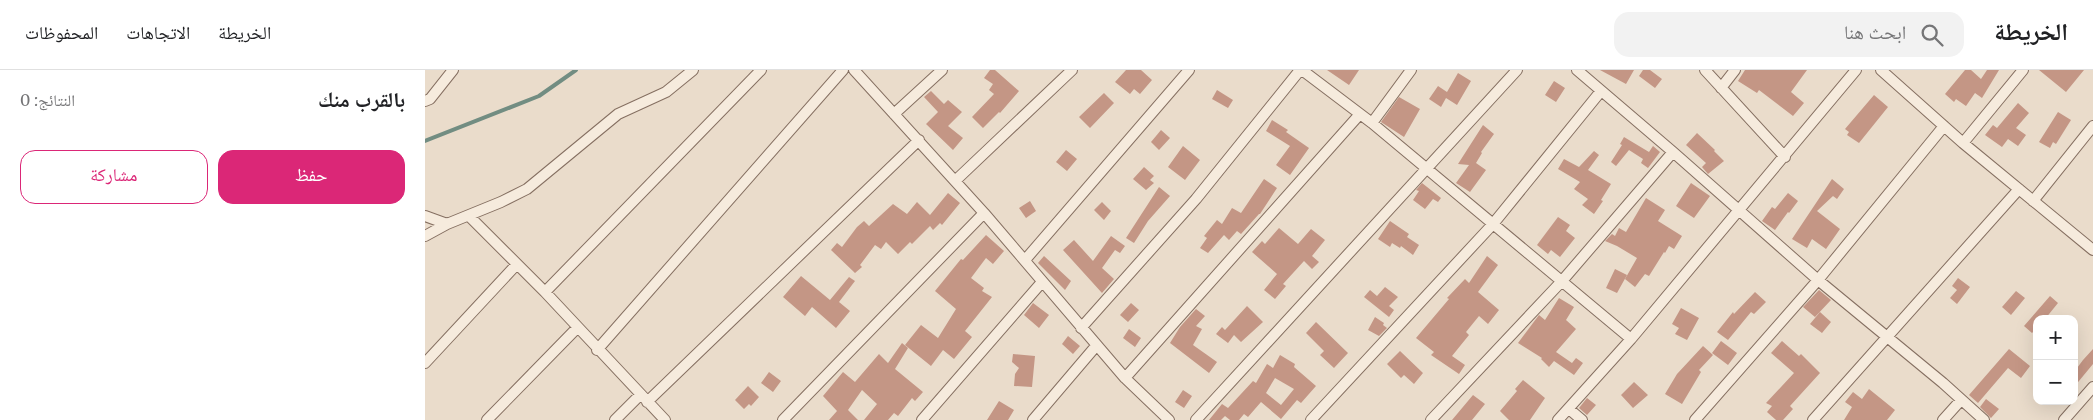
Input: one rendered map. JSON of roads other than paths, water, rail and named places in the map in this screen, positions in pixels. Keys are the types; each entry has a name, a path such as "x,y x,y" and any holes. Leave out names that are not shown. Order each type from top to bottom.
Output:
{"street":[{"path":"425,101 430,99 453,70"},
{"path":"425,236 447,224 527,189 618,114 666,92 693,70"},
{"path":"545,292 761,70"},
{"path":"597,350 843,70"},
{"path":"854,70 984,213 1125,378 1169,420"},
{"path":"894,114 942,70"},
{"path":"955,181 1072,70"},
{"path":"1025,260 1189,70"},
{"path":"1081,328 1196,199 1301,70 1372,123 1631,339"},
{"path":"1372,123 1411,70"},
{"path":"1196,420 1517,70"},
{"path":"1577,70 1818,280 1984,420"},
{"path":"1705,70 1785,157"},
{"path":"1721,88 1735,70"},
{"path":"1558,420 1631,339 1740,211 1856,70"},
{"path":"1881,70 1963,143 2093,250"},
{"path":"1963,143 2023,70"},
{"path":"1311,420 1493,224 1601,91"},
{"path":"1125,378 1360,114"},
{"path":"1695,420 1818,280 1944,126"},
{"path":"2033,200 2093,126"},
{"path":"615,420 644,399 919,140"},
{"path":"1431,420 1562,282 1673,152"},
{"path":"1813,420 2019,189"},
{"path":"783,420 984,213"},
{"path":"425,216 447,224"},
{"path":"469,216 545,292 597,350 665,420"},
{"path":"425,362 517,264"},
{"path":"922,420 1042,282"},
{"path":"487,420 577,328"},
{"path":"1033,420 1097,346"},
{"path":"2064,420 2093,387"},
{"path":"1943,420 1961,400"},
{"path":"1569,409 1582,420"}],"waterway":[{"path":"425,141 539,96 576,70"}]}
